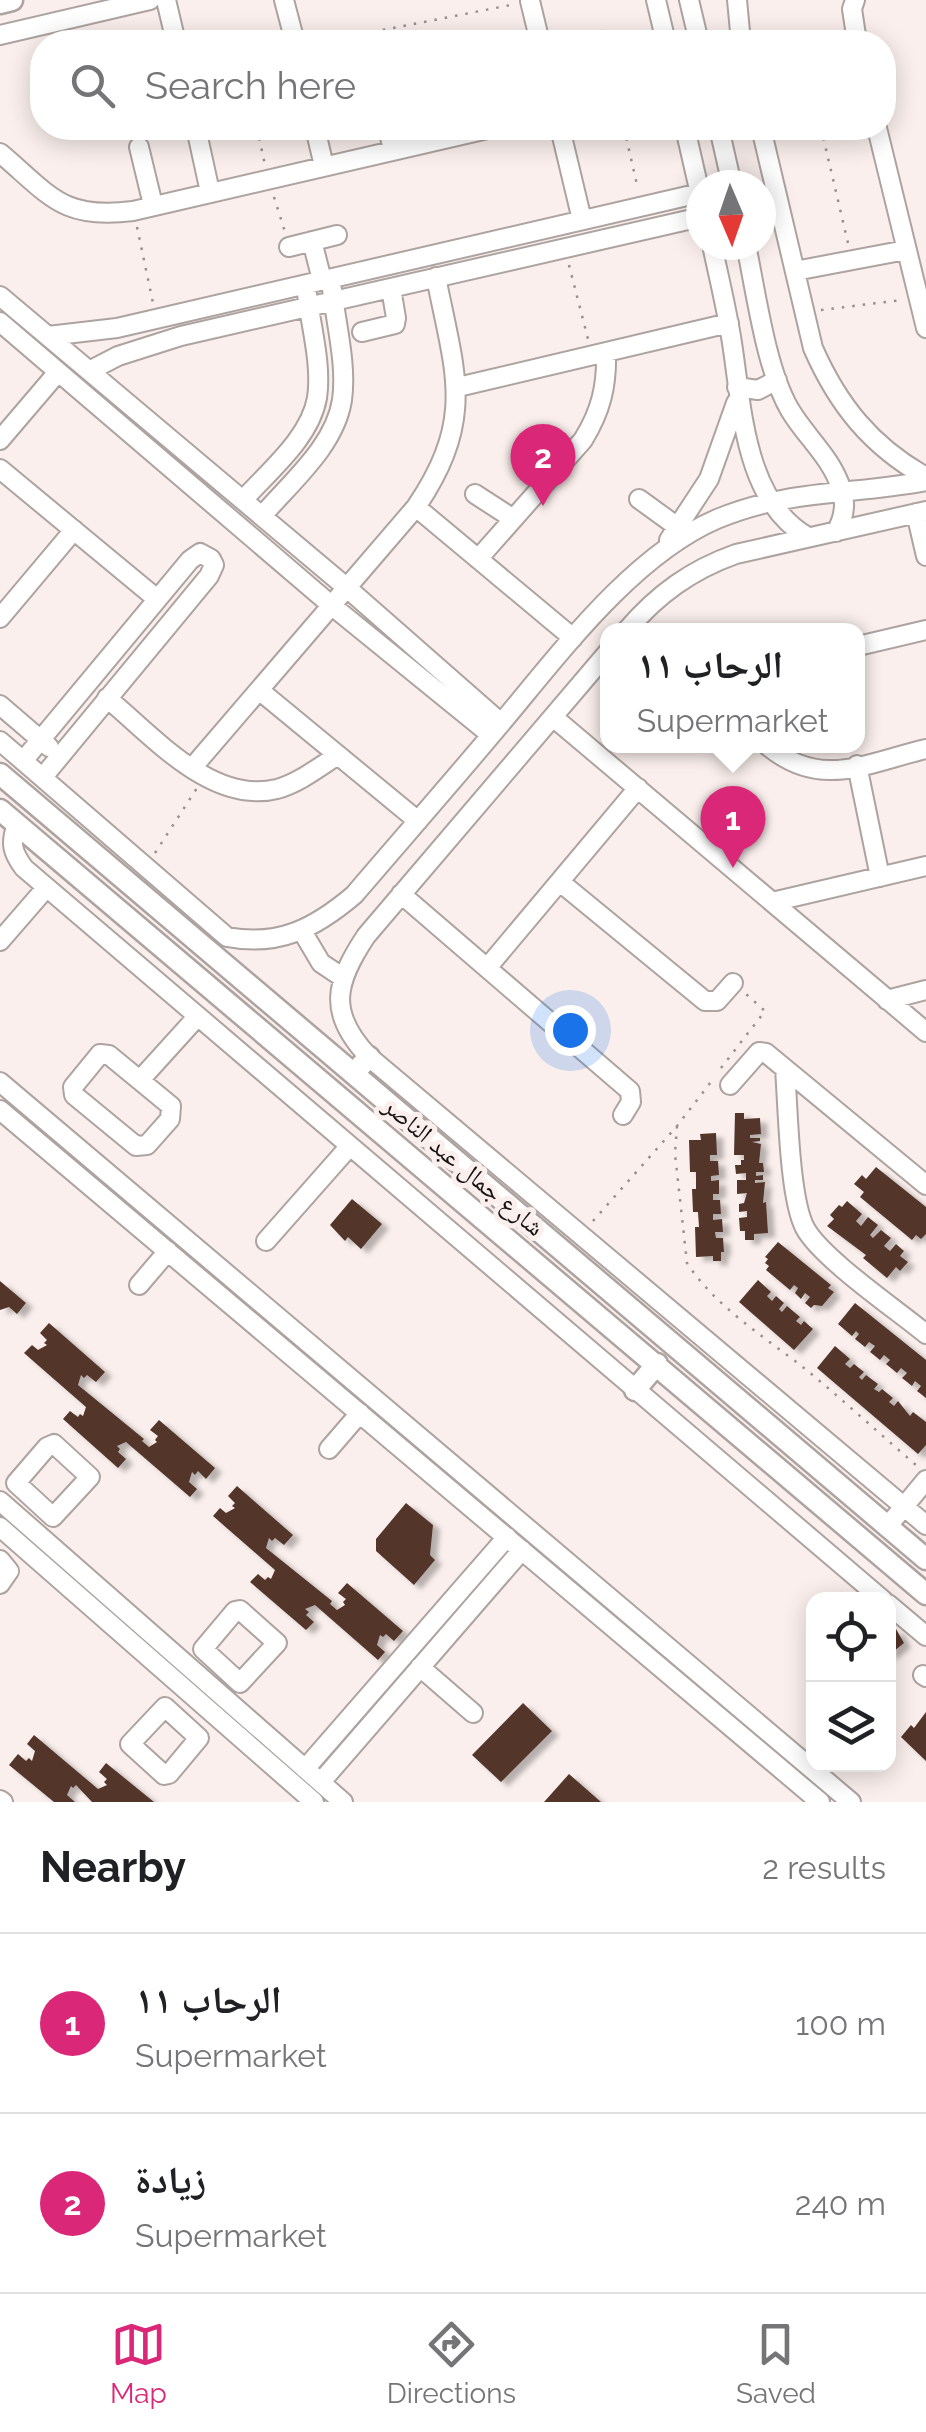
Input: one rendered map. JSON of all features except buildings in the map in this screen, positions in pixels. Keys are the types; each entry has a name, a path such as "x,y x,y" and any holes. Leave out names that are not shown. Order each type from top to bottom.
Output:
{"main road":[{"path":"0,3 12,0"},
{"name":"شارع جمال عبد الناصر","path":"0,774 926,1560"},
{"name":"شارع جمال عبد الناصر","path":"0,810 926,1594"},
{"path":"214,954 227,937"},
{"path":"354,1073 368,1057"},
{"path":"512,1245 530,1224"},
{"path":"549,1276 568,1253"},
{"path":"635,1390 657,1364"}],"street":[{"path":"0,35 150,0"},
{"path":"166,0 173,30"},
{"path":"284,0 291,30"},
{"path":"656,0 663,30"},
{"path":"689,0 696,30"},
{"path":"737,0 740,30"},
{"path":"854,0 856,30"},
{"path":"530,1 537,30"},
{"path":"199,140 210,192"},
{"path":"318,140 324,166"},
{"path":"391,140 394,150"},
{"path":"0,152 68,208 102,215 134,211 439,140"},
{"path":"563,140 582,220"},
{"path":"688,140 694,170"},
{"path":"721,140 728,170"},
{"path":"764,140 814,348 828,381 872,439 926,479"},
{"path":"880,140 926,328"},
{"path":"139,147 152,205"},
{"path":"48,336 117,328 686,198"},
{"path":"89,371 149,344 686,220"},
{"path":"289,246 337,234"},
{"path":"262,516 327,440 342,399 333,301 320,281 312,241"},
{"path":"795,271 906,250"},
{"path":"715,260 746,441 787,522 808,538"},
{"path":"749,260 777,380 790,410 824,453 842,489 844,512 836,532"},
{"path":"198,773 259,690 416,507 434,480 455,419 458,387 436,277"},
{"path":"244,500 294,443 312,414 318,380 309,306 320,281"},
{"path":"362,332 394,324 391,288"},
{"path":"0,296 346,587 496,729"},
{"path":"0,322 331,604 496,729"},
{"path":"458,387 729,323"},
{"path":"478,559 583,440 594,422 607,380 599,354"},
{"path":"0,440 58,372"},
{"path":"737,393 758,390 777,380"},
{"path":"0,741 227,937 266,941 302,931 354,895 573,638 663,548 709,479 737,393"},
{"path":"0,469 157,599"},
{"path":"663,548 720,518 773,500 926,479"},
{"path":"475,494 512,518"},
{"path":"639,499 679,528"},
{"path":"416,507 573,638"},
{"path":"635,623 667,589 712,563 921,512 926,556"},
{"path":"4,606 74,530"},
{"path":"23,761 194,555 212,558 214,565 209,576 42,777"},
{"path":"865,644 926,630"},
{"path":"600,661 366,936 342,977 342,1012 356,1044 368,1057 924,1520 904,1541"},
{"path":"259,690 418,820"},
{"path":"107,698 198,773 228,789 267,790 304,776 338,755"},
{"path":"0,705 60,756"},
{"path":"553,716 926,1032"},
{"path":"778,753 796,766 814,771 857,766 926,749"},
{"path":"857,766 880,877"},
{"path":"487,968 638,788"},
{"path":"17,824 10,840 14,856 46,888 874,1592"},
{"path":"772,902 926,866"},
{"path":"560,882 705,1001 717,1000 734,983"},
{"path":"0,941 46,888"},
{"path":"401,894 630,1091 631,1102 622,1114"},
{"path":"302,931 313,954 342,977"},
{"path":"887,1000 926,990"},
{"path":"140,1080 196,1016"},
{"path":"730,1085 759,1052 766,1054 926,1185"},
{"path":"100,1054 106,1054 140,1080 173,1112 142,1147 136,1146 72,1090 100,1054"},
{"path":"784,1068 796,1196 804,1226 824,1252 919,1329 926,1307"},
{"path":"0,1082 851,1802"},
{"path":"0,1110 820,1802"},
{"path":"266,1241 348,1147"},
{"path":"139,1284 168,1252"},
{"path":"329,1449 360,1414"},
{"path":"453,1492 466,1476"},
{"path":"887,1527 926,1477"},
{"path":"0,1502 7,1531 200,1702 306,1769 343,1802"},
{"path":"7,1531 36,1503"},
{"path":"7,1531 208,1684 314,1802"},
{"path":"306,1769 507,1537"},
{"path":"320,1782 522,1550"},
{"path":"0,1560 9,1571 0,1584"},
{"path":"574,1594 587,1579"},
{"path":"896,1610 926,1636"},
{"path":"420,1668 473,1713"},
{"path":"208,1684 222,1669"},
{"path":"182,1722 200,1702"}],"path":[{"path":"382,30 530,1"},
{"path":"259,140 289,246"},
{"path":"627,140 642,206"},
{"path":"824,140 852,260"},
{"path":"134,211 157,318"},
{"path":"565,248 599,354"},
{"path":"805,312 917,298"},
{"path":"146,866 198,773"},
{"path":"582,1233 677,1126 765,1011 734,983"},
{"path":"677,1126 676,1154 687,1263 696,1276 746,1324 810,1373 926,1477"}],"place":[{"name":"زيادة","path":"543,506"},
{"name":"الرحاب ١١","path":"733,868"}]}
